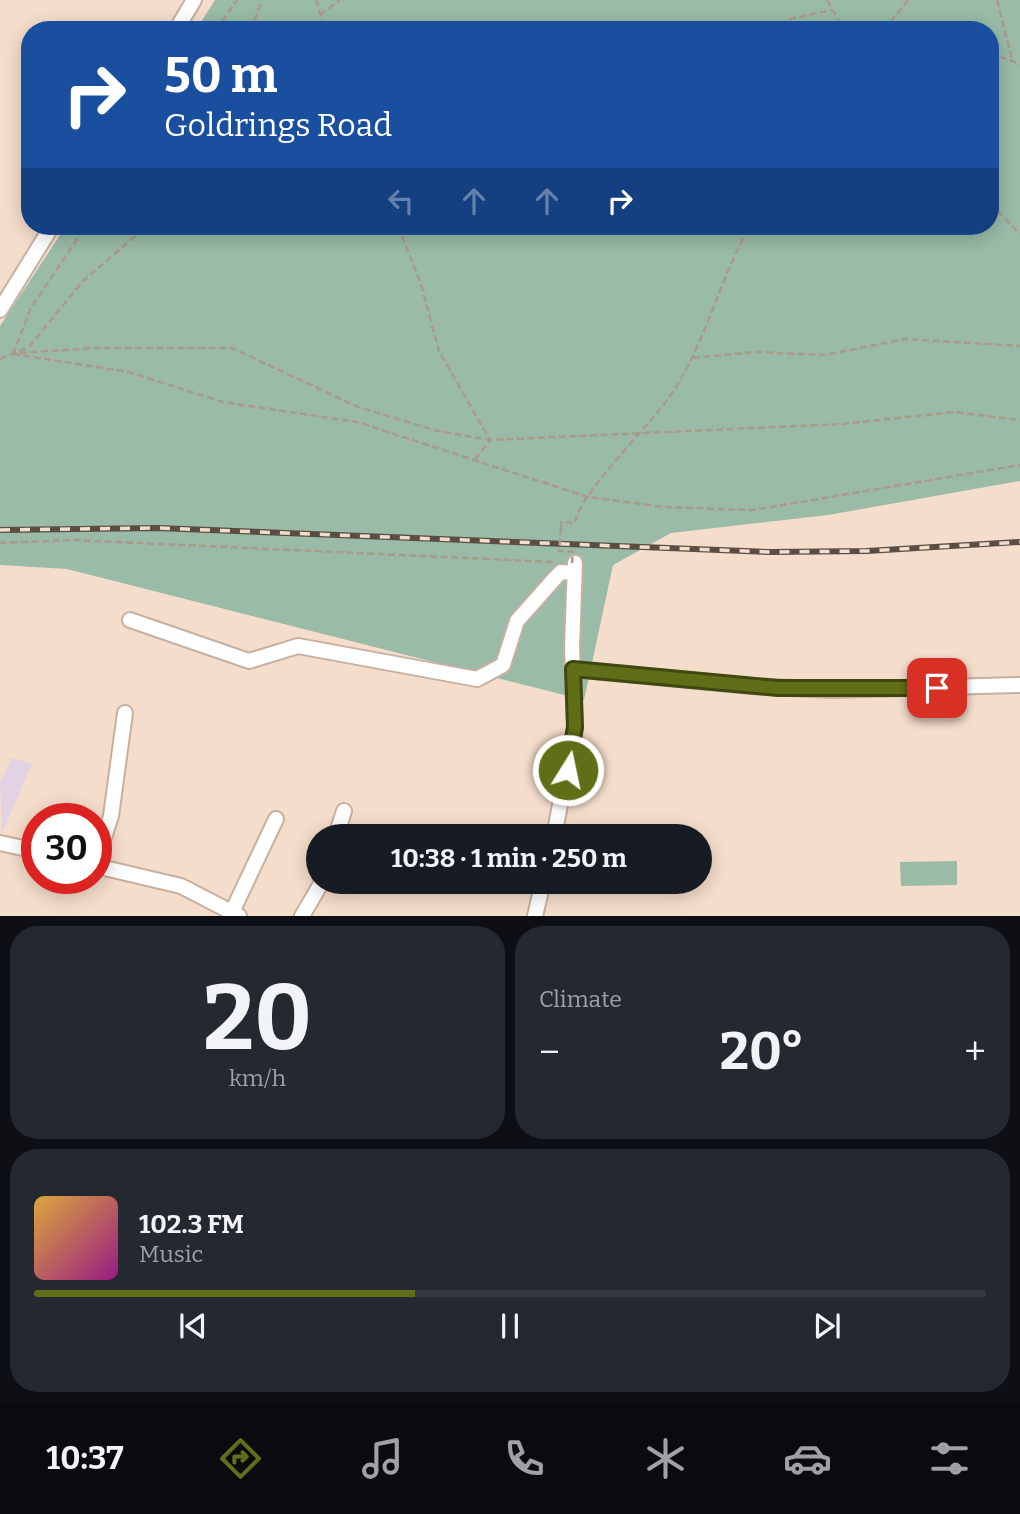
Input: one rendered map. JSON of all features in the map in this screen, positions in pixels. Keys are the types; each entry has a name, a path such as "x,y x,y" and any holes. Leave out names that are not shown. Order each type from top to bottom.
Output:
{"street":[{"path":"181,21 194,0"},
{"path":"0,310 46,235"},
{"path":"130,620 249,661 298,646 477,679 503,665 517,621 561,572 574,566 575,727 556,824"},
{"path":"573,669 751,686 831,690 1020,685"},
{"path":"112,809 125,713"},
{"path":"340,824 344,811"},
{"path":"112,868 181,886 235,914 276,819"},
{"path":"0,843 21,848"},
{"path":"302,915 315,894"},
{"path":"535,915 540,894"}],"path":[{"path":"222,21 237,0"},
{"path":"254,21 262,0"},
{"path":"316,0 322,21"},
{"path":"320,15 340,0"},
{"path":"827,0 839,21"},
{"path":"891,21 908,0"},
{"path":"997,0 1012,60"},
{"path":"788,21 832,10"},
{"path":"999,56 1020,64"},
{"path":"999,212 1020,234"},
{"path":"13,354 31,308 80,235"},
{"path":"0,359 29,347 83,281 135,235"},
{"path":"402,235 421,284 439,351 490,440"},
{"path":"0,543 86,541 574,566 573,552 559,551 561,522 575,523 588,497 667,400 692,358 722,280 745,235"},
{"path":"692,358 754,352 825,355 905,339 1020,346"},
{"path":"13,354 94,348 232,348 358,407 438,431 490,440 843,424 954,412 1020,420"},
{"path":"13,354 129,372 223,402 357,422 588,497 663,507 753,510 1020,465"},
{"path":"474,461 490,440"}],"shaded area":[{"path":"12,758 32,764 2,833 0,783"}],"green space":[{"path":"215,0 1020,0 1020,481 828,515 671,533 613,565 584,700 67,569 0,565 0,326 60,235 999,235 999,21 202,21"},
{"path":"957,861 957,885 901,886 900,862"}],"railway":[{"path":"0,530 158,528 770,552 867,551 1020,542"}],"route":[{"path":"568,770 575,727 573,669 778,688 937,688"}]}
